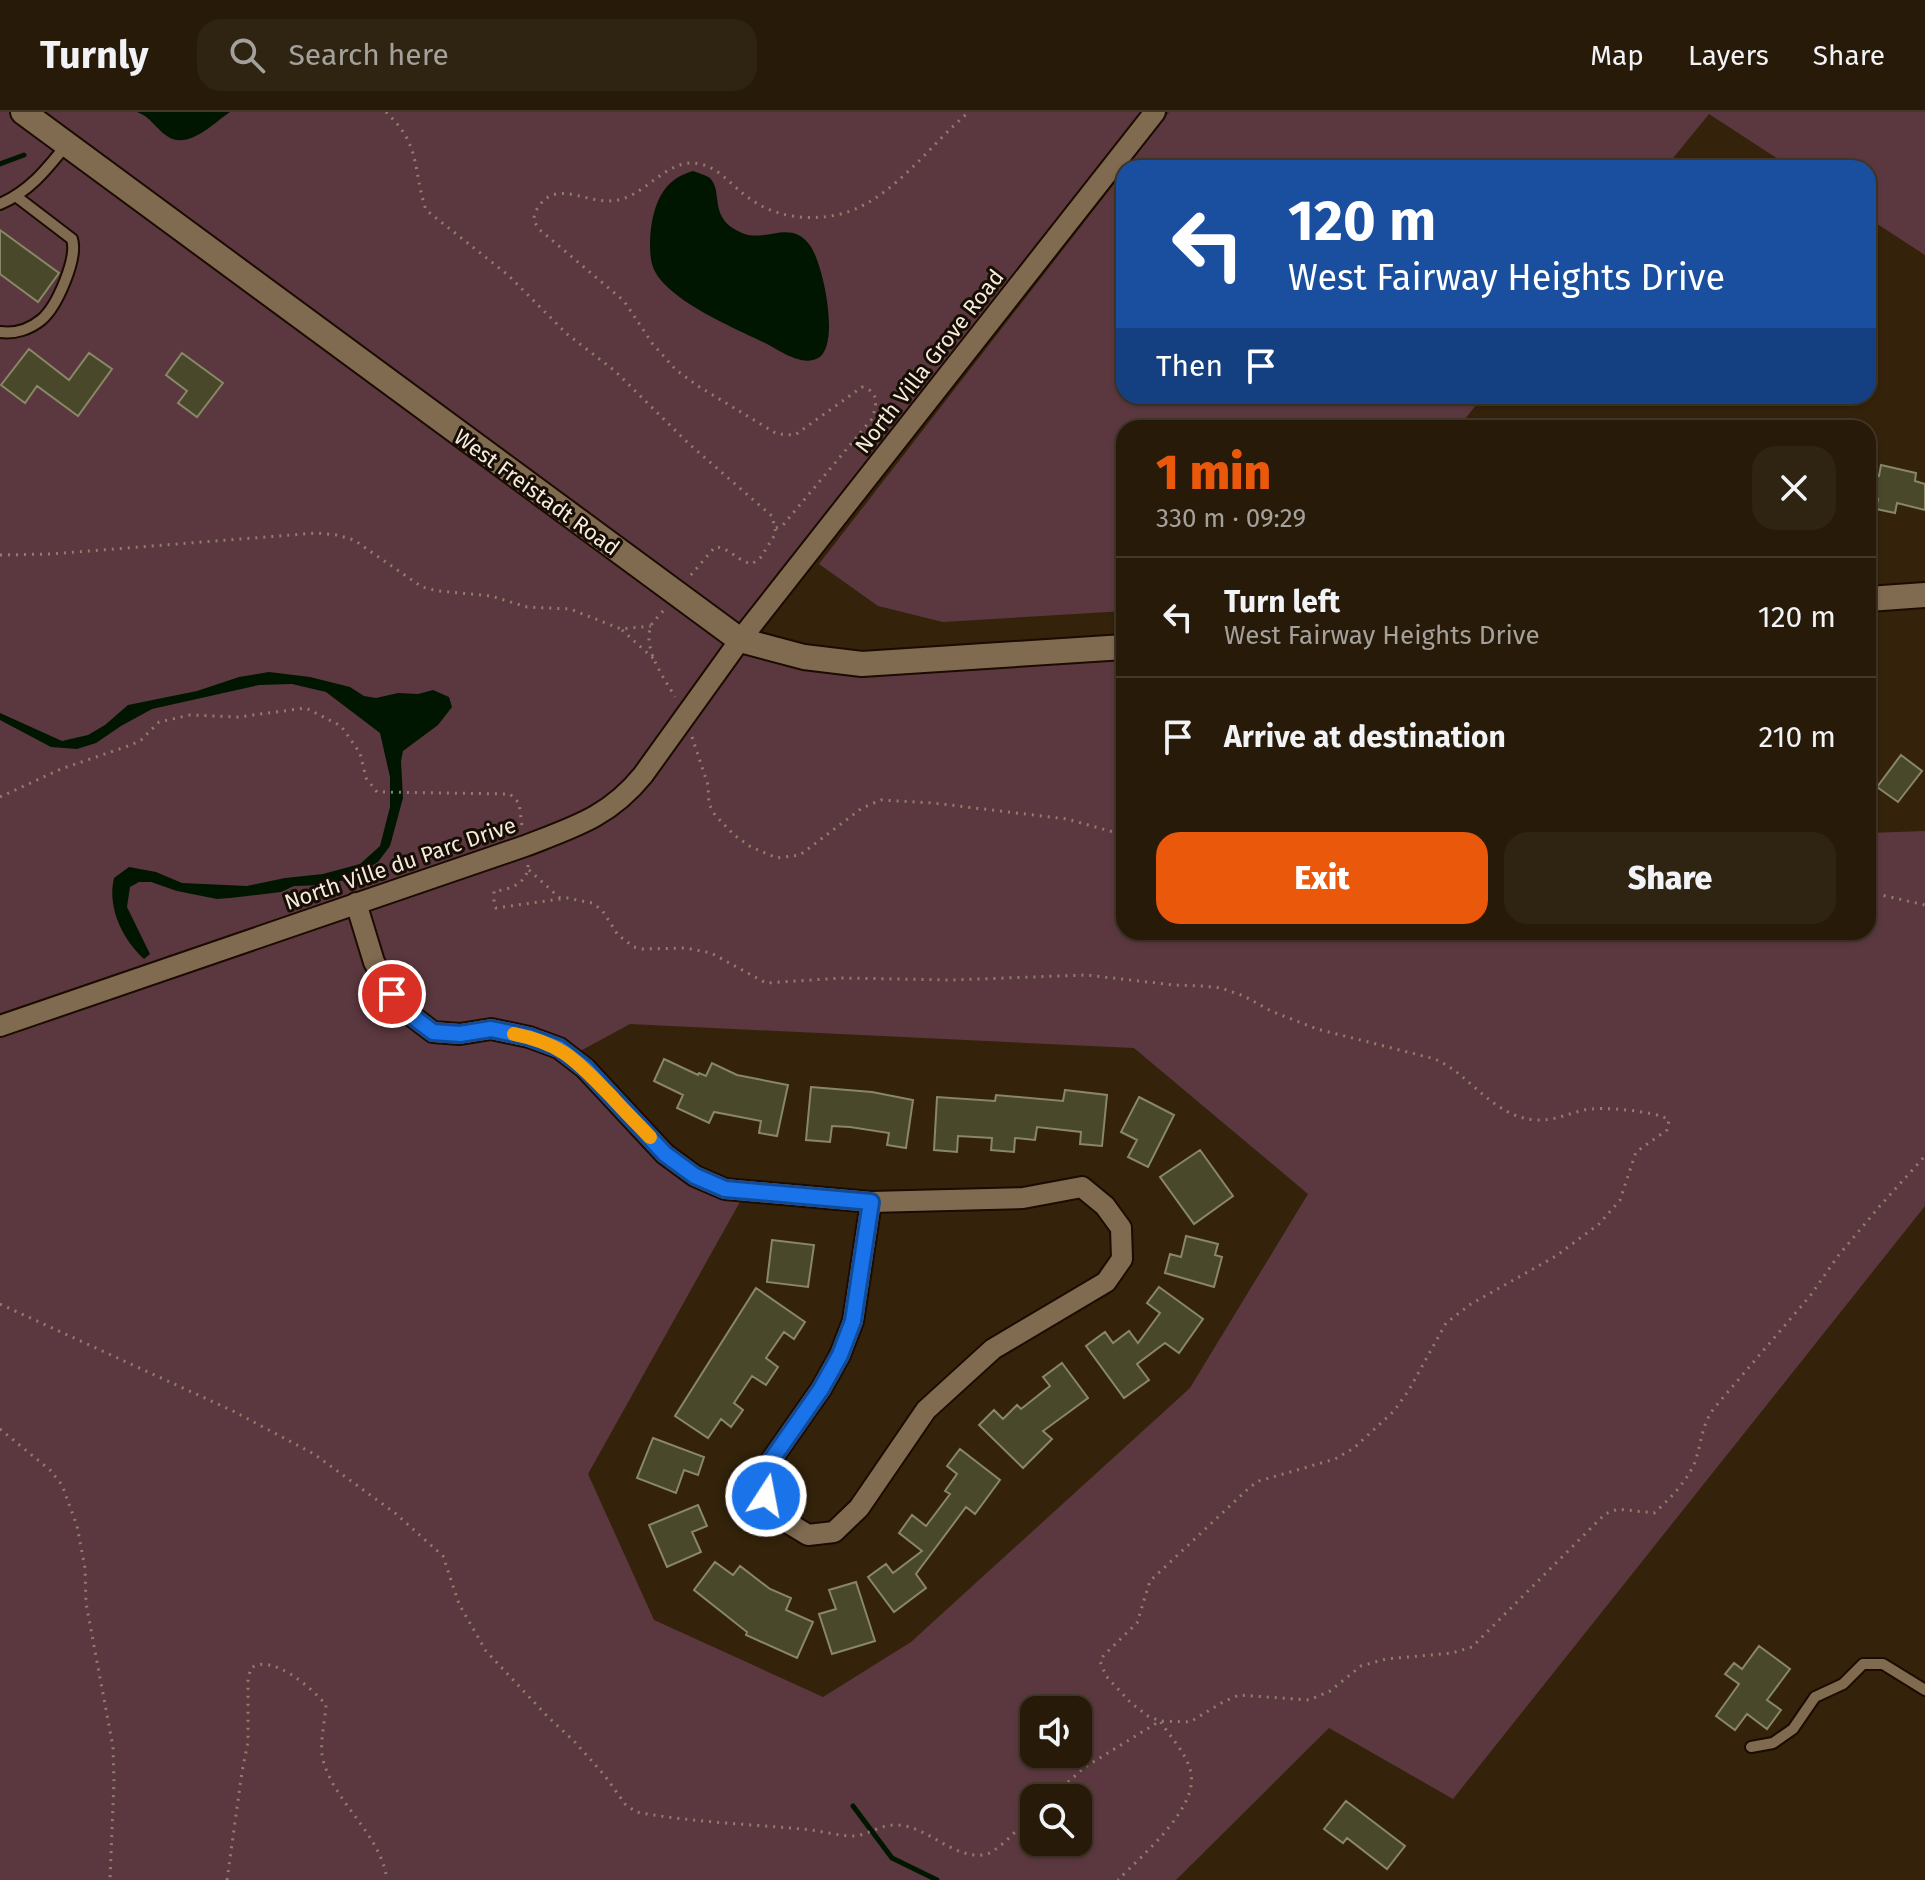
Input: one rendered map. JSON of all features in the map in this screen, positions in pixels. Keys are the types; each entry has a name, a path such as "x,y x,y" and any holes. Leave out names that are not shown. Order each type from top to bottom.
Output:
{"street":[{"name":"West Freistadt Road","path":"23,112 740,640 804,657 862,664 1116,648"},
{"name":"North Villa Grove Road","path":"1117,160 1155,112"},
{"name":"North Villa Grove Road","path":"740,640 1116,162"},
{"path":"1876,598 1925,595"},
{"name":"North Ville du Parc Drive","path":"0,1026 525,846 611,809 643,775 740,640"},
{"path":"356,903 374,962 392,994 408,1013 433,1032 460,1034 491,1029 529,1037 559,1048 585,1068 665,1154 695,1176 725,1189 871,1202 1023,1198 1082,1187 1105,1206 1121,1228 1122,1259 1106,1282 993,1349 926,1410 859,1508 834,1532 808,1535 780,1518 766,1496 770,1462 821,1389 840,1355 853,1321 871,1202"}],"lane":[{"path":"0,204 17,197 39,178 67,144"},
{"path":"0,332 26,329 43,319 54,304 75,247 72,239 17,197"},
{"path":"1751,1747 1773,1743 1793,1729 1815,1697 1843,1684 1863,1664 1883,1664 1925,1690"}],"path":[{"path":"386,112 408,138 415,153 426,210 508,275 567,334 615,371 689,444 772,516 776,528 769,547 752,564 741,562 723,547 715,547 688,579"},
{"path":"776,528 783,525 871,420 877,408 874,394 869,388 862,387 795,435 777,434 698,386 665,361 624,301 540,230 534,222 534,213 548,195 557,192 613,203 633,196 657,178 687,163 712,169 751,201 778,214 809,217 836,215 852,211 882,194 969,112"},
{"path":"0,555 51,554 316,533 337,535 365,546 422,587 479,594 527,607 570,609 621,629 655,660 685,717 708,785 709,804 715,815 751,847 777,858 800,855 862,808 881,800 1067,819 1116,833"},
{"path":"621,629 651,626 666,608"},
{"path":"651,626 655,660"},
{"path":"0,797 61,769 131,745 141,740 159,722 190,715 238,717 306,708 329,717 341,726 360,753 370,785 377,792 510,794 516,798 522,813 529,870 526,877 512,888 494,891 496,908 579,899 602,910 618,935 634,947 686,948 711,953 766,983 842,978 952,980 1086,975 1221,988 1317,1029 1435,1059 1514,1115 1534,1120 1554,1120 1585,1110 1601,1109 1661,1115 1669,1120 1667,1130 1636,1152 1620,1200 1599,1224 1556,1256 1471,1304 1446,1323 1394,1411 1354,1448 1335,1459 1259,1481 1150,1581 1137,1623 1100,1661 1106,1676 1131,1703 1160,1721 1190,1722 1239,1695 1309,1700 1330,1691 1361,1666 1386,1659 1465,1650 1491,1630 1605,1514 1618,1509 1654,1513 1665,1503 1696,1460 1706,1418 1810,1296 1838,1256 1925,1156"},
{"path":"529,870 561,899"},
{"path":"1876,894 1925,905"},
{"path":"0,1304 233,1411 314,1454 395,1513 443,1556 459,1604 486,1651 574,1741 625,1804 636,1812 861,1836 876,1827 899,1825 910,1827 968,1855 993,1853 1020,1827"},
{"path":"0,1429 50,1470 62,1485 77,1526 85,1568 86,1603 113,1747 110,1880"},
{"path":"227,1880 248,1742 248,1679 251,1668 265,1663 298,1680 326,1705 323,1760 381,1856 387,1880"},
{"path":"1066,1784 1085,1767 1160,1721"},
{"path":"1118,1880 1179,1814 1189,1798 1192,1783 1190,1767 1160,1721"}],"shaded area":[{"path":"0,112 1155,112 741,639 804,657 1116,647 1116,940 1876,940 1876,833 1925,831 1925,1206 1453,1799 1329,1728 1176,1880 0,1880","holes":["630,1024 1134,1048 1308,1194 1190,1388 911,1642 823,1697 654,1620 588,1474 746,1191 665,1154 571,1056"]},
{"path":"137,112 230,112 200,134 175,140"},
{"path":"1169,112 1925,112 1925,255 1876,223 1876,160 1780,160 1709,114 1672,160 1132,160"},
{"path":"693,171 710,178 720,213 731,227 751,235 794,233 809,244 820,267 829,321 825,350 818,358 806,361 785,354 721,322 686,302 660,279 650,255 654,213 668,186 678,177"},
{"path":"1116,181 1116,404 1477,404 1464,420 1116,420 1116,611 943,622 878,606 819,564"},
{"path":"269,672 310,677 350,687 364,696 376,698 433,690 449,697 452,707 438,725 403,751 403,798 390,846 378,862 352,878 325,885 294,886 281,892 230,898 217,899 151,882 139,882 130,887 127,907 150,954 144,959 123,932 113,900 114,878 129,867 156,872 182,883 247,886 323,874 360,864 380,846 390,807 390,777 380,733 326,692 292,684 259,685 152,709 96,743 77,749 51,747 0,720 0,713 62,741 88,735 128,705"}],"building":[{"path":"0,230 59,273 38,302 0,274"},
{"path":"29,349 69,380 89,353 112,369 78,416 37,386 25,403 1,385"},
{"path":"182,353 223,383 197,417 178,403 187,391 166,375"},
{"path":"1881,465 1916,473 1915,481 1925,484 1925,510 1897,503 1895,513 1876,509 1876,475 1879,476"},
{"path":"1901,755 1922,771 1898,802 1877,787"},
{"path":"664,1059 698,1075 706,1076 712,1063 737,1075 788,1085 777,1136 759,1133 761,1121 714,1112 709,1123 677,1108 683,1095 654,1081"},
{"path":"811,1087 872,1092 913,1100 906,1148 887,1145 889,1133 850,1127 832,1126 830,1142 806,1140"},
{"path":"1065,1090 1107,1095 1102,1146 1080,1144 1081,1132 1037,1127 1035,1140 1015,1138 1014,1152 991,1150 992,1138 958,1136 957,1152 934,1150 937,1097 995,1101 996,1095 1063,1101"},
{"path":"1139,1097 1174,1115 1148,1167 1128,1157 1137,1140 1121,1132"},
{"path":"1200,1150 1233,1196 1194,1224 1160,1177"},
{"path":"1186,1236 1218,1244 1215,1255 1222,1257 1214,1287 1165,1273 1170,1254 1181,1257"},
{"path":"772,1240 814,1245 808,1287 767,1282"},
{"path":"1159,1287 1203,1319 1179,1353 1165,1343 1137,1364 1149,1380 1124,1398 1086,1346 1105,1332 1113,1343 1129,1331 1138,1343 1160,1313 1147,1303"},
{"path":"756,1288 805,1322 794,1339 784,1332 766,1358 778,1367 766,1385 752,1376 734,1403 743,1410 731,1427 721,1419 708,1438 675,1416"},
{"path":"1062,1363 1088,1398 1043,1431 1052,1439 1023,1468 979,1425 994,1410 1003,1419 1017,1405 1021,1409 1050,1386 1043,1377"},
{"path":"653,1438 704,1457 698,1475 684,1470 676,1493 637,1478"},
{"path":"960,1449 1000,1480 975,1514 966,1507 916,1574 926,1588 894,1612 868,1577 886,1564 893,1573 922,1551 899,1533 912,1515 926,1526 950,1494 945,1491 957,1474 947,1466"},
{"path":"698,1505 707,1526 692,1532 701,1552 667,1567 649,1525"},
{"path":"715,1562 733,1575 740,1566 770,1589 791,1598 786,1610 813,1622 797,1658 746,1635 747,1632 694,1590"},
{"path":"856,1582 875,1641 832,1654 819,1614 836,1609 829,1590"},
{"path":"1759,1646 1790,1669 1767,1700 1781,1710 1767,1729 1747,1714 1735,1730 1716,1716 1739,1684 1725,1674 1734,1663 1742,1669"},
{"path":"1346,1801 1405,1846 1387,1869 1347,1838 1343,1843 1324,1829"}],"waterway":[{"path":"0,164 24,155"},
{"path":"853,1806 892,1858 937,1880"}],"slow traffic":[{"path":"514,1034 559,1048 570,1056 650,1137"}],"route":[{"path":"392,994 408,1013 433,1032 460,1034 491,1029 529,1037 559,1048 585,1068 665,1154 695,1176 725,1189 871,1202 853,1321 840,1355 821,1389 770,1462 766,1496"}]}
